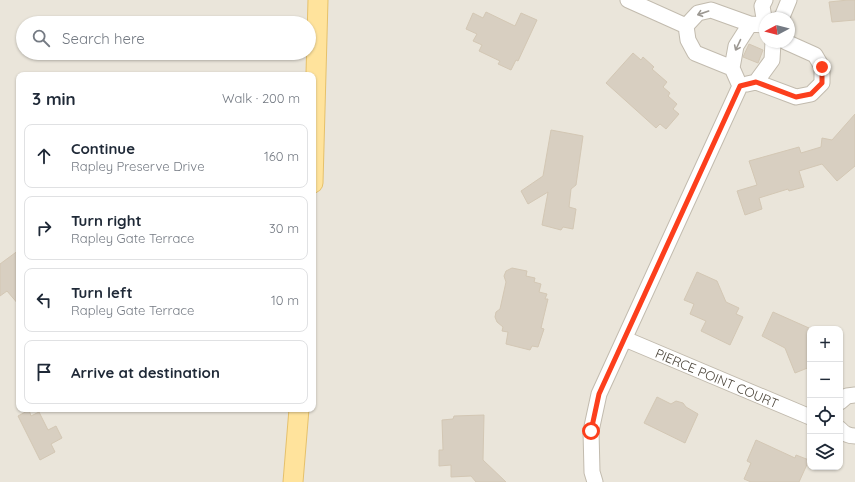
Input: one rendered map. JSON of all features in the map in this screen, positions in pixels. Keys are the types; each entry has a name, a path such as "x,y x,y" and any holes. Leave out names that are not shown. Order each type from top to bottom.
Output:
{"main road":[{"path":"316,73 318,0"},
{"path":"293,482 299,412"}],"street":[{"path":"628,0 686,26"},
{"path":"763,12 762,6 765,0"},
{"path":"784,12 789,0"},
{"path":"686,26 698,13 710,10 750,24 759,25"},
{"path":"595,482 592,472 591,431 599,394 740,86 732,68 736,46 750,24"},
{"path":"686,26 688,40 695,54 732,68"},
{"path":"740,86 756,82 796,97 811,94 822,83 822,67 815,55 795,46"},
{"path":"756,82 772,60 773,48"},
{"name":"PIERCE POINT COURT","path":"625,339 807,416"},
{"path":"843,399 847,396 855,395"},
{"path":"843,431 850,436 855,436"}],"shaded area":[{"path":"0,0 855,0 855,482 0,482"}],"building":[{"path":"855,0 855,20 832,22 829,2"},
{"path":"486,12 515,26 521,13 537,20 518,61 516,60 511,70 498,64 500,61 479,51 482,45 473,41 477,34 466,29 473,13 483,18"},
{"path":"749,44 763,50 758,63 743,57"},
{"path":"633,53 641,60 643,57 654,67 652,69 667,82 663,87 670,93 668,96 677,104 673,109 679,114 666,129 660,124 656,128 606,83"},
{"path":"855,114 855,166 837,181 822,164 799,171 804,187 789,191 788,189 759,198 762,209 745,215 737,191 757,185 749,161 799,147 801,153 821,147 822,138 832,140"},
{"path":"551,130 583,136 576,185 571,189 569,207 576,209 573,229 563,227 561,230 542,225 548,192 528,204 521,191 543,176"},
{"path":"16,252 16,302 7,291 0,296 0,264"},
{"path":"512,268 527,271 526,276 535,278 534,282 541,284 539,292 547,294 545,299 548,299 541,328 544,329 538,347 532,346 530,350 506,344 508,332 502,331 503,327 497,322 495,317 496,312 500,309 506,282 504,276 506,271"},
{"path":"697,272 717,281 726,302 739,308 736,314 743,317 730,345 701,331 706,321 690,314 694,304 684,300"},
{"path":"773,312 807,327 807,368 795,373 785,348 762,336"},
{"path":"657,397 671,404 676,401 683,403 686,407 698,414 685,443 644,423"},
{"path":"25,412 30,412 31,416 39,412 48,430 56,426 62,438 51,444 55,452 40,460 18,416"},
{"path":"484,415 483,460 506,482 476,482 471,476 451,477 451,465 439,466 439,450 443,450 442,420 453,419 454,416"},
{"path":"756,440 795,458 796,455 807,459 807,464 799,482 751,482 744,479 751,463 747,461"}],"route":[{"path":"591,431 599,394 740,86 756,82 796,97 811,94 822,83 822,67"}]}
